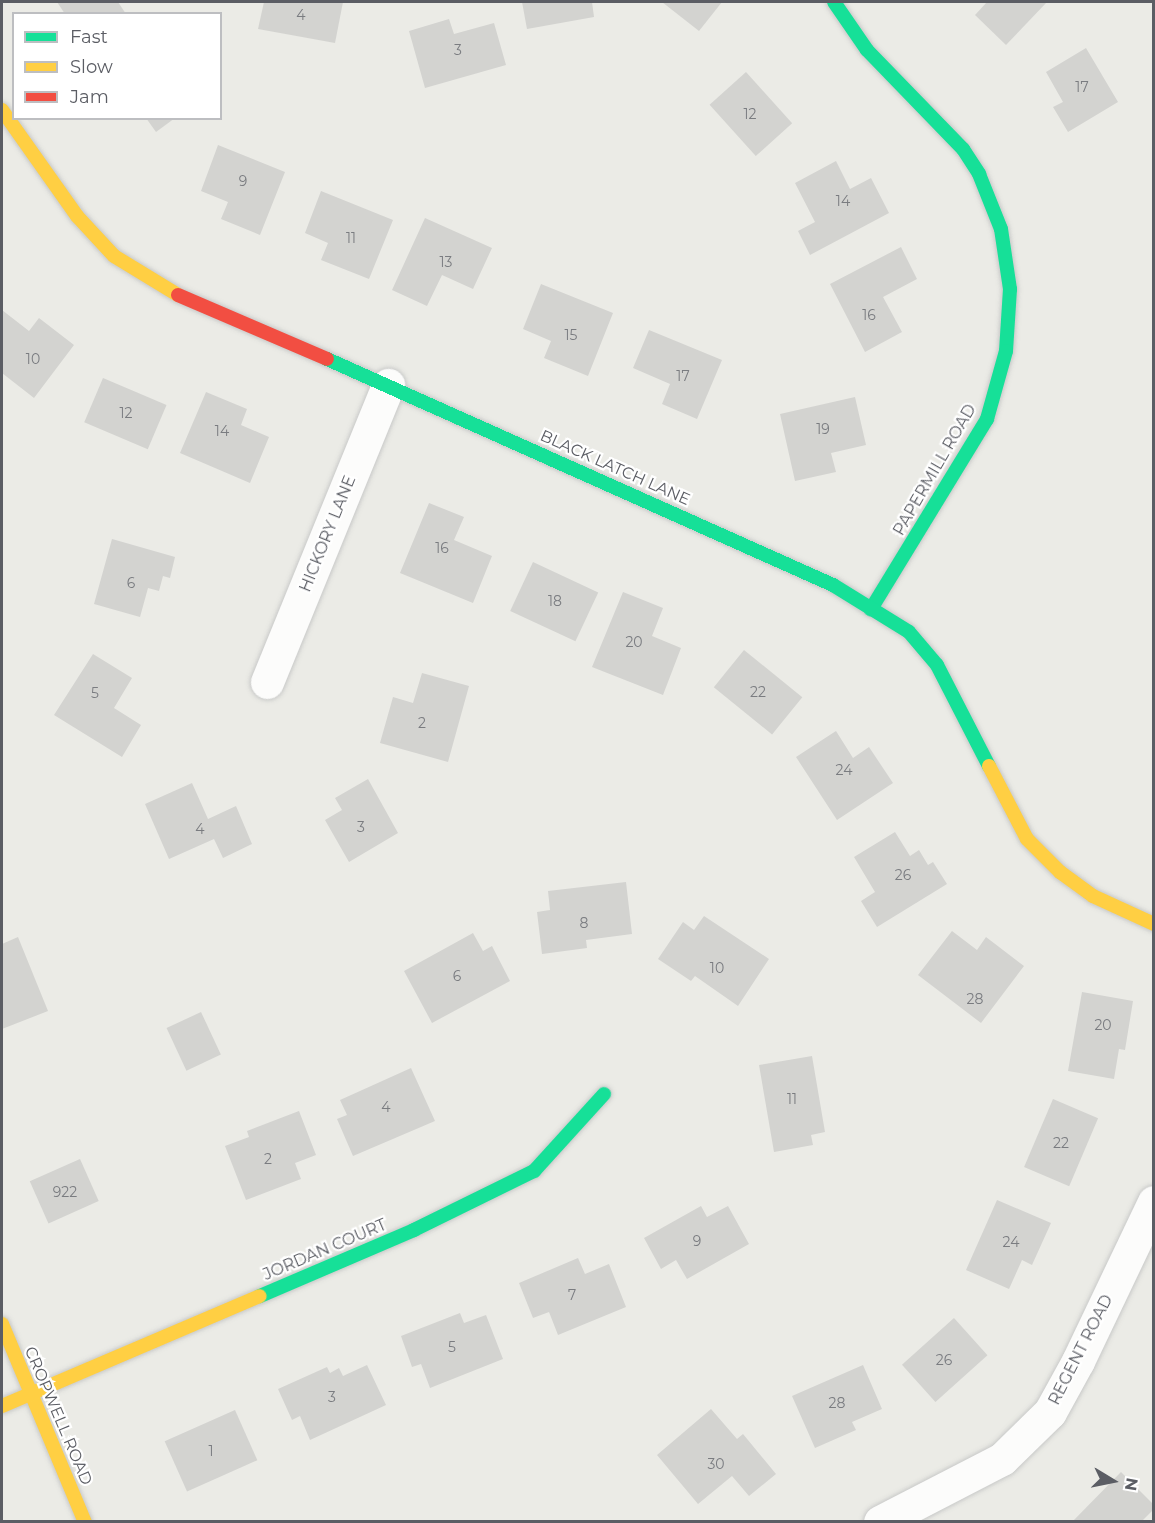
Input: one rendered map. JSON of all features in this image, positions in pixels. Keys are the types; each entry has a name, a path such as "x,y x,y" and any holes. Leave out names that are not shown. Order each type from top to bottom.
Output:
{"street":[{"name":"PAPERMILL ROAD","path":"834,2 867,50 963,149 979,174 1001,229 1010,289 1006,351 987,419 871,609"},
{"name":"BLACK LATCH LANE","path":"2,110 77,216 114,256 180,296 388,385 833,585 909,632 937,665 1028,839 1060,872 1093,896 1154,924"},
{"name":"HICKORY LANE","path":"267,682 388,385"},
{"name":"JORDAN COURT","path":"2,1406 414,1230 534,1171 604,1094"},
{"name":"REGENT ROAD","path":"880,1521 1002,1459 1050,1412 1078,1361 1154,1202"},
{"name":"CROPWELL ROAD","path":"2,1324 86,1521"}],"building":[{"path":"57,2 118,2 125,12 64,12"},
{"path":"264,2 343,2 335,43 258,29"},
{"path":"522,2 592,2 594,17 527,29"},
{"path":"662,2 722,2 699,31"},
{"path":"987,2 1047,2 1006,45 975,15"},
{"path":"449,19 454,34 494,23 506,65 425,88 409,31"},
{"path":"1086,48 1118,102 1068,132 1053,107 1063,102 1046,72"},
{"path":"746,72 792,123 756,156 710,105"},
{"path":"147,120 172,120 156,132"},
{"path":"218,145 285,172 260,235 221,219 228,202 201,191"},
{"path":"836,161 850,189 871,178 889,213 810,255 798,231 815,222 795,183"},
{"path":"321,191 393,220 369,279 321,260 328,243 305,233"},
{"path":"425,218 492,248 473,289 442,275 427,306 392,290"},
{"path":"901,247 917,279 883,297 902,332 865,352 830,284"},
{"path":"541,284 613,313 588,376 544,358 551,341 523,329"},
{"path":"2,310 29,331 39,318 74,345 34,398 2,373"},
{"path":"649,330 722,360 697,419 662,404 670,384 633,368"},
{"path":"103,378 167,405 148,449 84,422"},
{"path":"206,392 247,409 241,425 269,437 250,483 180,453"},
{"path":"855,397 866,445 831,453 836,472 795,481 780,414"},
{"path":"429,503 464,517 454,540 492,556 473,603 400,573"},
{"path":"112,539 175,557 170,578 163,576 159,591 148,588 140,617 94,604"},
{"path":"533,562 598,592 575,641 510,611"},
{"path":"623,592 663,608 652,636 681,648 663,695 592,667"},
{"path":"744,650 802,697 772,735 714,687"},
{"path":"93,654 132,678 114,708 141,725 122,757 54,715"},
{"path":"422,673 469,686 448,762 380,743 393,697 413,703"},
{"path":"836,731 853,758 869,747 893,783 837,820 796,757"},
{"path":"368,779 398,833 349,862 325,820 342,810 335,798"},
{"path":"192,783 208,819 236,806 252,844 223,858 214,839 169,859 145,804"},
{"path":"895,832 910,856 919,850 928,865 933,862 947,884 877,927 861,901 875,892 854,857"},
{"path":"626,882 632,934 586,940 587,948 542,954 537,912 550,910 548,891"},
{"path":"704,916 769,959 738,1006 695,976 691,981 658,959 683,922 694,930"},
{"path":"952,931 977,950 986,937 1024,966 981,1023 918,975"},
{"path":"473,933 483,951 492,946 510,981 432,1023 404,971"},
{"path":"18,937 48,1011 2,1029 2,944"},
{"path":"1082,992 1133,1001 1125,1050 1119,1049 1114,1079 1068,1071"},
{"path":"201,1012 221,1055 186,1071 167,1028"},
{"path":"812,1056 825,1132 811,1135 813,1145 774,1152 759,1065"},
{"path":"411,1068 435,1121 353,1156 337,1119 347,1115 340,1100"},
{"path":"1053,1099 1098,1118 1069,1186 1024,1167"},
{"path":"299,1111 316,1155 295,1163 301,1179 246,1200 225,1146 249,1137 247,1131"},
{"path":"80,1159 99,1201 48,1223 30,1181"},
{"path":"997,1200 1051,1223 1032,1265 1022,1260 1009,1289 966,1270"},
{"path":"701,1206 707,1217 728,1206 749,1244 687,1279 676,1260 661,1269 644,1238"},
{"path":"578,1258 585,1274 609,1264 626,1307 558,1335 549,1312 533,1318 519,1283"},
{"path":"460,1313 464,1323 486,1315 503,1359 430,1388 421,1364 412,1367 401,1336"},
{"path":"954,1318 987,1355 935,1402 902,1365"},
{"path":"367,1365 386,1405 310,1440 300,1416 292,1420 278,1389 327,1367 330,1373 339,1368 343,1376"},
{"path":"863,1365 882,1409 852,1422 856,1430 815,1448 792,1396"},
{"path":"711,1409 737,1439 743,1434 776,1474 749,1496 732,1476 698,1504 657,1455"},
{"path":"235,1410 257,1460 187,1492 165,1441"},
{"path":"1121,1472 1154,1505 1154,1509 1141,1522 1072,1522"}],"traffic: fast":[{"path":"834,2 867,50 963,149 979,174 1001,229 1010,289 1006,351 987,419 871,609"},
{"path":"327,359 833,585 909,632 937,665 989,766"},
{"path":"260,1296 414,1230 534,1171 604,1094"}],"traffic: slow":[{"path":"2,110 77,216 114,256 178,295"},
{"path":"989,766 1027,839 1060,872 1093,896 1154,924"},
{"path":"2,1406 260,1296"},
{"path":"2,1324 85,1522"}],"traffic: jam":[{"path":"178,295 327,359"}]}
